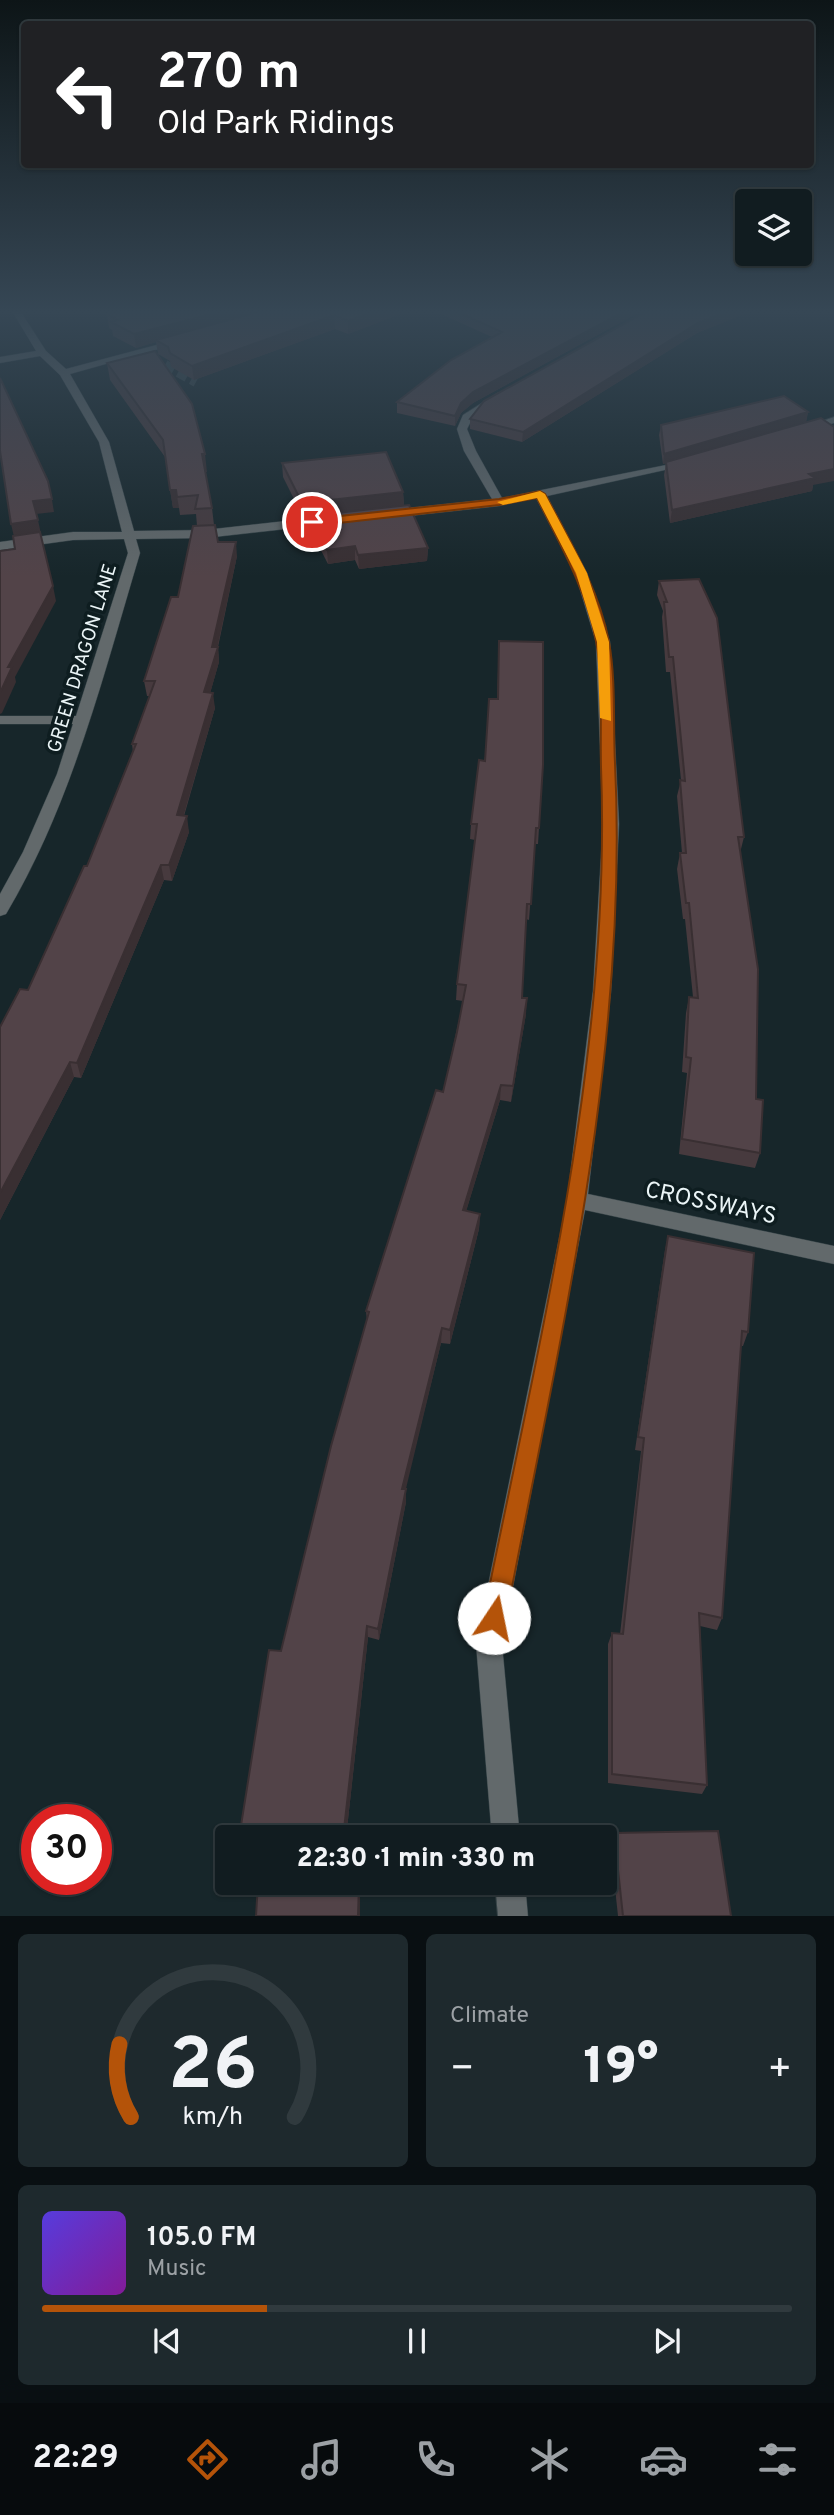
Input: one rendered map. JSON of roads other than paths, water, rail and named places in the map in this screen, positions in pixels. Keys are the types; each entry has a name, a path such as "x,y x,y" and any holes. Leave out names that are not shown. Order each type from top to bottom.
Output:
{"street":[{"name":"GREEN DRAGON LANE","path":"0,910 31,852 65,774 79,720 134,553 104,442 79,398"},
{"path":"493,398 467,416 462,429 470,452 499,502"},
{"path":"797,431 834,420"},
{"path":"379,515 499,502 697,461"},
{"path":"505,1825 489,1644 576,1200 602,991 611,824 603,642 581,573 540,494"},
{"path":"0,546 73,536 205,534 339,519"},
{"path":"0,720 79,720"},
{"name":"CROSSWAYS","path":"576,1200 834,1255"},
{"path":"511,1895 513,1916"}]}
